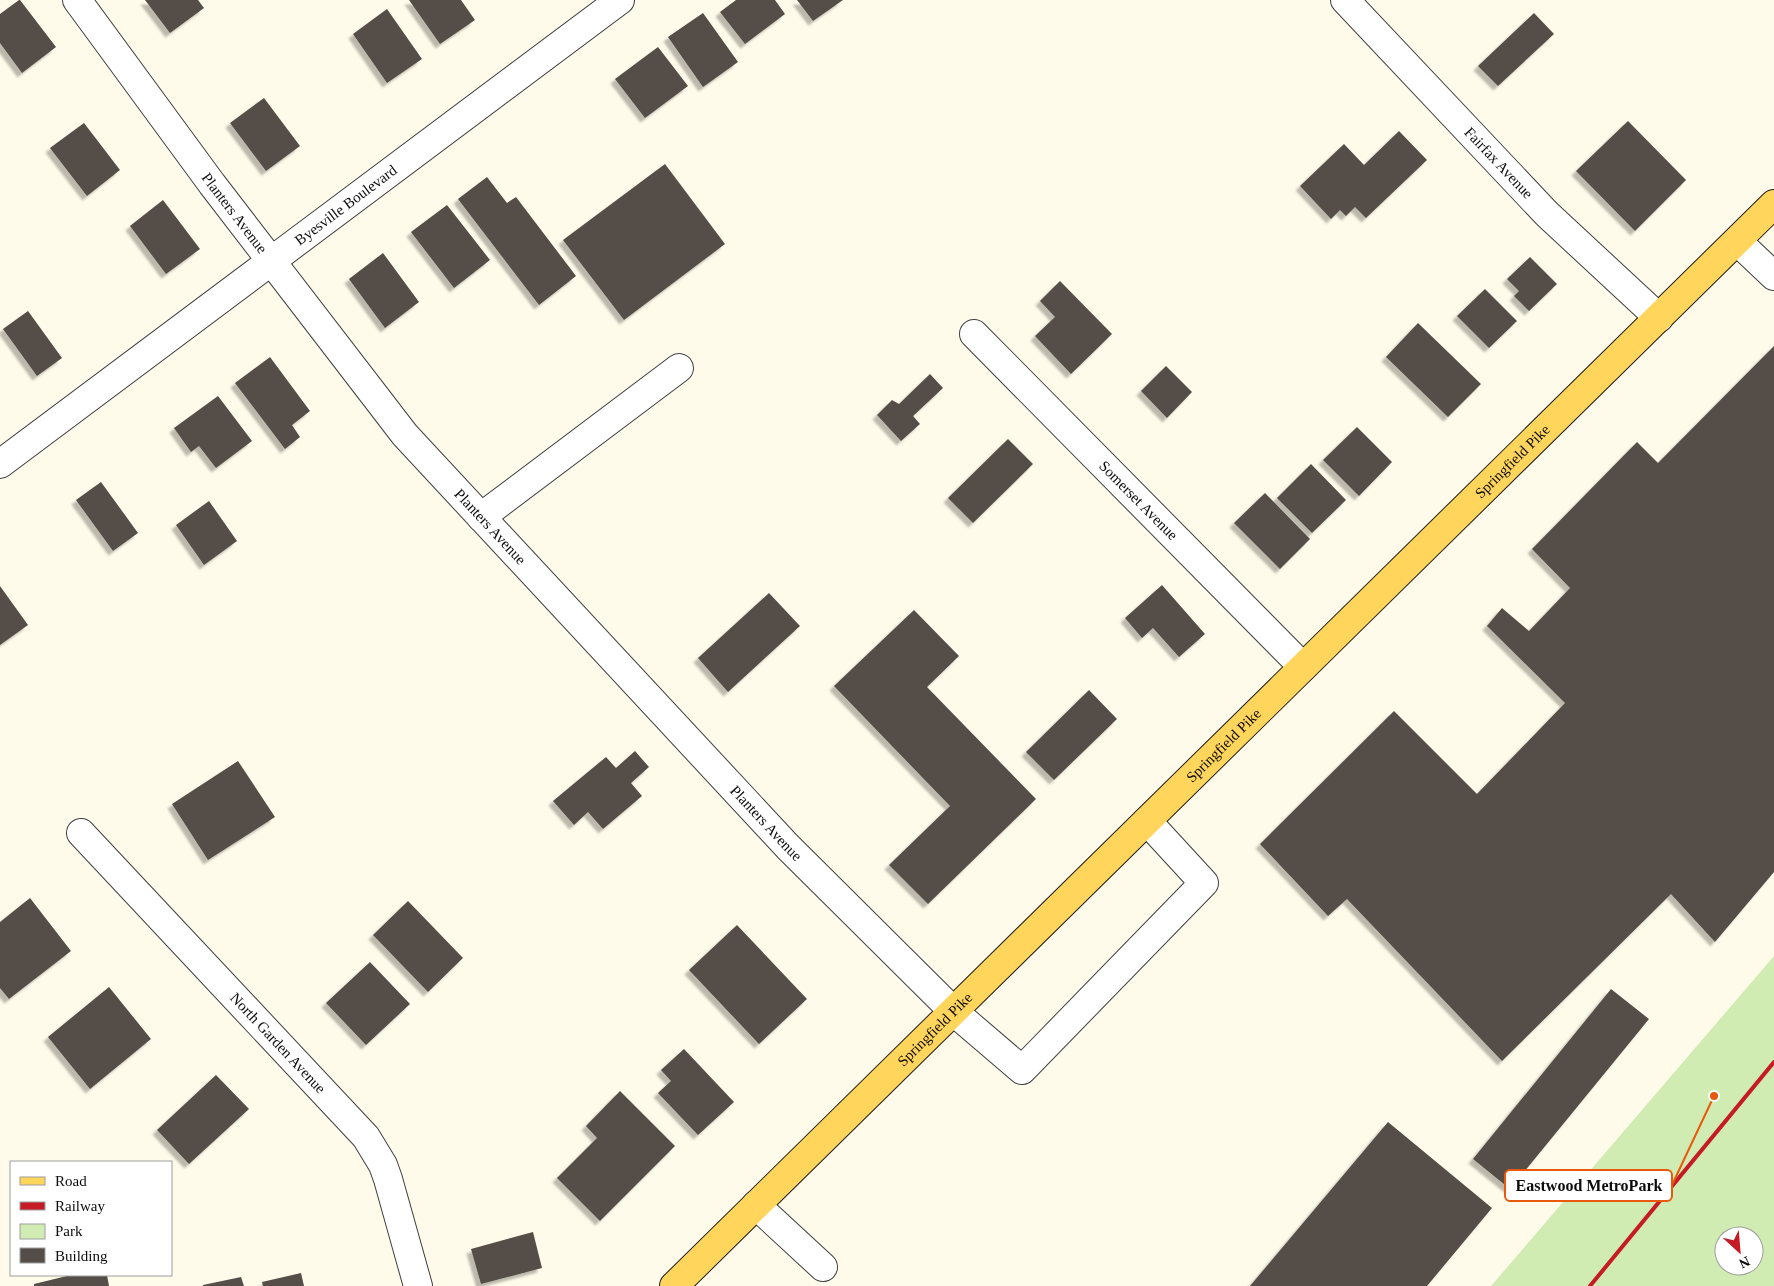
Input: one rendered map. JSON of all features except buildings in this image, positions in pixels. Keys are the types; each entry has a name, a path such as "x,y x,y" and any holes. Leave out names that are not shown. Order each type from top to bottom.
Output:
{"main road":[{"name":"Springfield Pike","path":"674,1286 1774,204"}],"street":[{"name":"Planters Avenue","path":"78,0 212,184 405,435 788,848 953,1012 1022,1070 1204,883 1147,821"},
{"name":"Byesville Boulevard","path":"0,464 620,0"},
{"name":"Fairfax Avenue","path":"1345,0 1548,214 1659,318"},
{"path":"1737,241 1774,276"},
{"name":"Somerset Avenue","path":"974,334 1303,667"},
{"path":"481,518 679,368"},
{"name":"North Garden Avenue","path":"81,833 366,1137 383,1164 418,1286"},
{"path":"756,1205 823,1268"}],"green space":[{"path":"1774,956 1774,1286 1491,1286"}],"railway":[{"path":"1590,1286 1774,1062"}],"place":[{"name":"Eastwood MetroPark","path":"1714,1096"}]}
